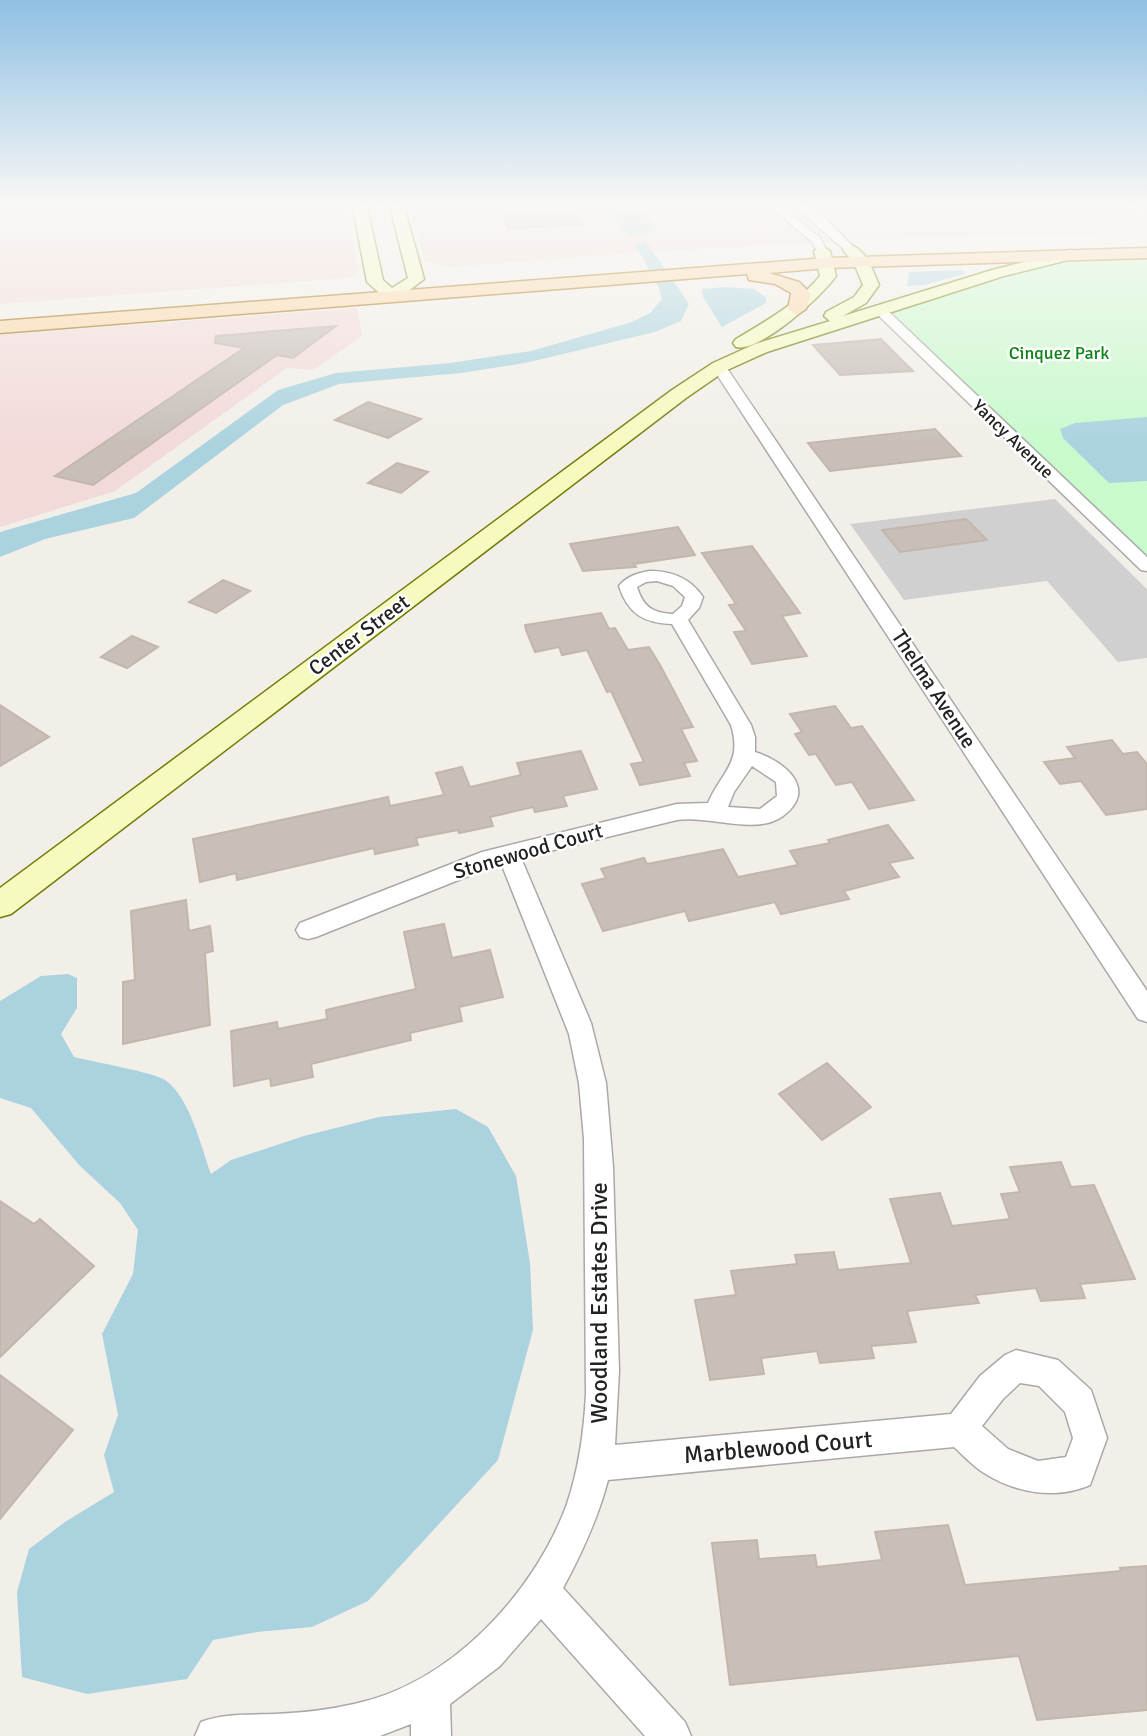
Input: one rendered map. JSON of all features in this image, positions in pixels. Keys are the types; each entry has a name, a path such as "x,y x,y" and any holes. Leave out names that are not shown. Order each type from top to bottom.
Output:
{"main road":[{"path":"0,310 348,284"},
{"path":"0,327 392,296 500,284"},
{"path":"786,284 802,294 797,309"}],"street":[{"path":"377,284 392,296 409,284"},
{"name":"Center Street","path":"719,367 741,343 797,309 816,294 823,284"},
{"path":"761,348 845,310 860,300 870,284"},
{"name":"Center Street","path":"0,905 679,394 719,367 761,348 965,284"},
{"name":"Yancy Avenue","path":"881,311 1147,566"},
{"name":"Thelma Avenue","path":"719,367 1147,1012"},
{"path":"678,619 741,725 745,737 745,756 741,768 724,790 716,812"},
{"name":"Stonewood Court","path":"307,930 471,864 508,853 677,812 697,810 751,818 769,814 781,806 788,794 787,782 779,771 766,762 745,756"},
{"name":"Woodland Estates Drive","path":"215,1736 296,1733 339,1728 377,1718 429,1694 490,1649 517,1622 541,1591 577,1525 595,1464 602,1397 597,1114 587,1055 577,1019 508,853"},
{"name":"Marblewood Court","path":"595,1464 960,1430"},
{"path":"541,1591 671,1736"},
{"path":"429,1694 431,1736"}],"shaded area":[{"path":"0,284 268,284 0,304"},
{"path":"357,308 362,336 313,370 287,368 115,491 0,527 0,335"},
{"path":"1055,499 1147,589 1147,658 1118,662 1047,581 904,600 850,524"}],"green space":[{"name":"Cinquez Park","path":"986,284 1147,284 1147,560 889,313"}],"water":[{"path":"657,284 675,284 689,304 681,321 655,332 525,363 461,373 339,384 283,405 134,518 45,539 0,557 0,532 136,493 278,390 336,373 450,363 531,351 632,322 650,313 662,299"},
{"path":"702,289 754,289 766,298 766,303 722,327 703,297"},
{"path":"1147,417 1147,481 1109,483 1063,438 1060,429 1075,423"},
{"path":"68,974 77,978 77,1008 61,1034 74,1057 165,1080 174,1088 188,1110 211,1174 231,1160 304,1136 379,1117 456,1109 488,1127 516,1176 530,1263 533,1330 498,1460 368,1601 312,1627 257,1632 213,1640 187,1679 87,1694 22,1677 17,1592 29,1549 65,1522 114,1492 104,1455 118,1415 102,1334 133,1274 138,1230 120,1203 80,1166 31,1108 0,1098 0,1001 41,976"}],"building":[{"path":"336,326 293,358 277,355 93,485 55,476 244,348 215,343 216,336"},
{"path":"881,339 913,371 840,375 813,345"},
{"path":"368,402 421,419 388,438 335,420"},
{"path":"935,429 961,456 830,471 808,443"},
{"path":"397,463 428,472 401,493 368,483"},
{"path":"966,519 987,540 900,552 882,530"},
{"path":"678,527 695,555 634,564 636,567 583,571 570,544"},
{"path":"752,546 800,613 782,616 807,656 752,664 734,632 746,631 729,605 736,604 702,553"},
{"path":"223,580 250,591 216,613 189,602"},
{"path":"601,613 609,629 615,628 628,650 649,647 660,665 693,727 681,729 697,761 684,763 690,776 640,785 631,764 644,762 611,691 607,692 587,650 562,655 559,647 535,652 525,625"},
{"path":"132,636 158,647 127,668 101,657"},
{"path":"0,705 49,737 0,766"},
{"path":"835,706 851,728 862,726 914,800 869,809 852,782 836,785 816,754 809,755 795,734 802,732 790,714"},
{"path":"1112,740 1123,754 1137,752 1147,764 1147,809 1106,815 1081,781 1060,784 1044,762 1075,758 1067,747"},
{"path":"581,751 597,789 563,796 567,806 535,812 533,807 490,817 493,826 416,838 418,845 375,854 374,848 237,880 236,873 200,882 193,839 388,797 390,806 444,795 436,773 462,767 470,787 521,775 517,763"},
{"path":"888,825 913,858 889,863 899,877 844,891 849,899 781,914 775,902 689,921 685,911 603,931 582,884 606,878 601,869 644,858 647,864 723,849 738,877 798,865 790,851 830,843 828,840"},
{"path":"186,900 189,931 210,926 213,951 205,953 210,1025 123,1044 123,982 135,980 131,911"},
{"path":"444,924 452,958 490,950 503,997 459,1007 462,1021 410,1033 411,1040 311,1064 313,1077 271,1086 270,1078 234,1086 231,1031 277,1022 278,1029 327,1019 326,1010 416,989 404,932"},
{"path":"827,1063 871,1107 822,1140 779,1094"},
{"path":"1061,1162 1071,1187 1094,1185 1135,1279 1080,1284 1085,1298 1041,1301 1036,1288 975,1295 979,1303 907,1311 916,1342 871,1346 874,1358 820,1363 817,1351 761,1358 764,1374 710,1380 695,1300 736,1295 731,1271 797,1264 795,1255 834,1252 838,1270 911,1263 890,1199 940,1193 952,1226 1010,1219 1001,1194 1020,1192 1010,1167"},
{"path":"0,1201 34,1224 40,1219 94,1266 0,1357"},
{"path":"0,1375 73,1430 0,1519"},
{"path":"948,1525 965,1585 1121,1571 1120,1568 1147,1566 1147,1710 1037,1720 1019,1656 730,1685 712,1543 757,1540 759,1559 815,1555 817,1567 882,1560 875,1532"}]}
